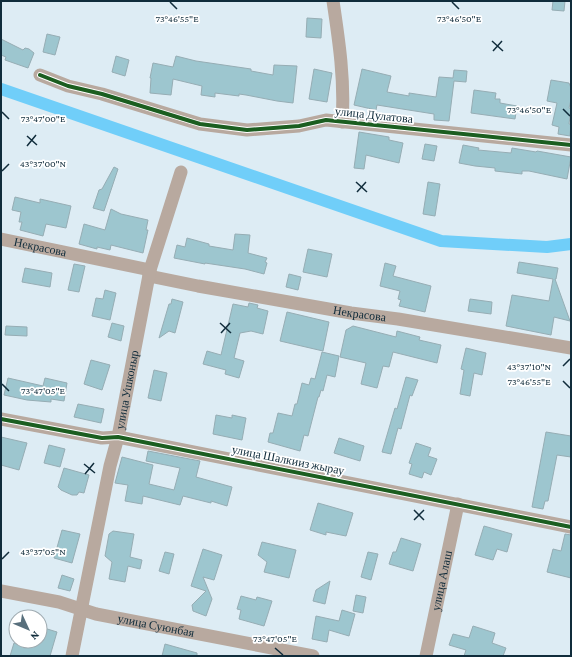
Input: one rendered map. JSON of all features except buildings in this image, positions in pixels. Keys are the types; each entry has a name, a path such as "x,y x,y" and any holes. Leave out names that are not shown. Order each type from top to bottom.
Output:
{"street":[{"path":"333,1 342,69 342,122"},
{"name":"улица Дулатова","path":"40,75 68,86 102,94 200,124 248,130 299,126 326,120 571,146"},
{"name":"улица Ушконыр","path":"72,656 110,466 118,437 150,273 181,172"},
{"name":"Некрасова","path":"1,239 150,273 198,286 343,312 398,319 571,348"},
{"name":"улица Шалкииз жырау","path":"1,419 102,438 118,437 571,527"},
{"name":"улица Алаш","path":"426,656 458,504"},
{"name":"улица Суюнбая","path":"1,591 60,602 96,614 313,656"}],"waterway":[{"path":"1,89 441,241 547,247 571,244"}],"cycle path":[{"path":"40,75 68,86 102,94 200,124 247,130 299,126 326,120 571,145"},
{"path":"1,419 102,438 118,437 571,527"}]}
